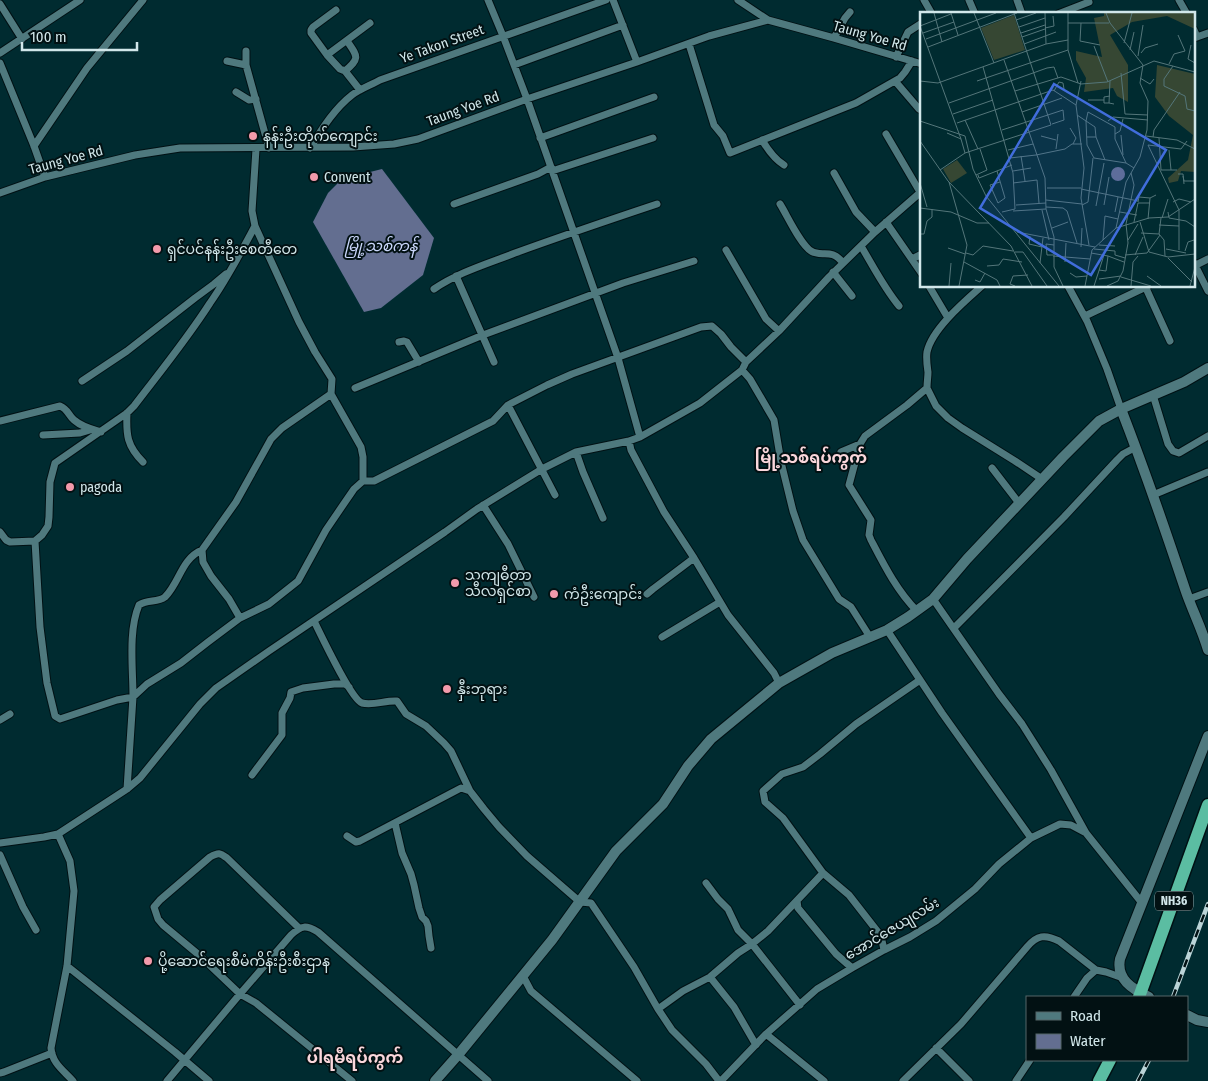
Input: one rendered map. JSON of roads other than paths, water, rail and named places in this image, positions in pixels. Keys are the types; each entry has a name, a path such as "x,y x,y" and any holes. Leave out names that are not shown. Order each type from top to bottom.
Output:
{"highway":[{"name":"NH36","path":"1143,996 1208,805"},
{"path":"1100,1081 1110,1061"}],"street":[{"path":"0,54 80,0"},
{"path":"34,146 87,68 143,0"},
{"path":"488,0 527,99 618,358 640,437"},
{"name":"Ye Takon Street","path":"310,148 328,120 352,95 380,80 606,0"},
{"path":"613,0 637,62"},
{"path":"738,0 768,20"},
{"path":"924,0 931,12"},
{"path":"969,0 974,12"},
{"path":"1017,0 1021,12"},
{"path":"1179,0 1186,12"},
{"path":"1063,12 1089,2"},
{"path":"0,4 22,39"},
{"path":"336,10 310,30 327,55 340,69 345,71 360,90"},
{"path":"834,38 850,12"},
{"name":"Taung Yoe Rd","path":"0,193 45,177 135,155 180,148 310,148 394,144 418,138 722,32 768,20 920,63"},
{"path":"896,57 908,32 920,23"},
{"path":"327,55 370,24"},
{"path":"514,65 623,25"},
{"path":"345,71 355,61 356,57 347,41"},
{"path":"689,44 714,125 723,136 730,153 856,103 900,78 912,61"},
{"path":"246,51 246,65 269,148"},
{"path":"227,60 246,65"},
{"path":"0,63 45,177"},
{"path":"895,80 919,109"},
{"path":"236,92 249,100 256,99"},
{"path":"540,138 654,97"},
{"path":"886,134 920,190"},
{"path":"454,204 552,169 653,138"},
{"path":"762,140 767,150 778,162 784,165"},
{"path":"256,149 252,211 255,226 307,337 332,379 330,394 360,447 363,457 363,481"},
{"path":"834,173 856,212 875,232"},
{"path":"0,843 58,834 127,789 140,778 200,704 216,688 483,505 542,469 576,452 640,437 700,403 742,370 746,362 779,331 860,246 920,193"},
{"path":"434,289 456,276 574,232 657,204"},
{"path":"780,204 809,250 814,253 834,254 843,263"},
{"path":"886,222 920,271"},
{"path":"0,532 10,542 35,541 42,535 48,526 50,482 55,463 101,432 134,406 211,303 255,226"},
{"path":"860,246 889,294 899,306"},
{"path":"726,250 766,319 779,331"},
{"path":"912,259 920,255"},
{"path":"1196,265 1208,259"},
{"path":"355,388 483,335 595,293 694,262"},
{"path":"1196,267 1208,291"},
{"path":"82,381 127,351 232,269"},
{"path":"834,272 852,296"},
{"path":"456,276 494,362"},
{"path":"930,288 948,318"},
{"path":"980,288 948,318 938,332 928,351 927,388 936,406 948,418 1042,479"},
{"path":"1069,288 1085,316 1107,369 1208,650"},
{"path":"1085,316 1144,288"},
{"path":"1146,288 1170,341"},
{"path":"35,541 40,627 55,716 60,719 117,700 133,697 147,684 181,663 240,618 269,604 298,581 326,530 354,489 363,481 374,481 493,421 508,405 564,377 701,327 712,326 746,362"},
{"path":"399,342 407,342 419,362"},
{"path":"435,1081 552,940 616,851 663,804 688,766 711,739 779,683 832,653 887,630 933,599 1019,503 1099,421 1121,409 1184,382 1208,368"},
{"path":"742,370 750,379 774,420 781,462 802,540 839,598 851,607 870,637"},
{"path":"917,611 888,573 869,535 871,520 850,485 860,444 866,434 907,405 927,388"},
{"path":"127,789 133,697 132,635 139,605 145,601 158,601 164,598 188,560 202,550 236,502 271,439 282,428 330,394"},
{"path":"1153,395 1168,444 1173,451 1179,453 1208,436"},
{"path":"508,405 555,495"},
{"path":"0,421 60,406 66,408 73,420 85,428 101,432"},
{"path":"127,413 126,429 130,445 143,462"},
{"path":"44,435 80,433 93,430"},
{"path":"628,441 664,512 728,615 774,673 779,683"},
{"path":"841,452 860,444"},
{"path":"954,628 1058,523 1116,460 1136,447"},
{"path":"576,452 582,472 603,518"},
{"path":"992,468 1019,503"},
{"path":"1153,495 1208,472"},
{"path":"483,505 508,544 534,597"},
{"path":"202,550 203,562 240,618"},
{"path":"647,594 694,558"},
{"path":"1189,599 1208,592"},
{"path":"933,599 1022,724 1051,770 1086,833 1142,903"},
{"path":"662,637 720,602"},
{"path":"314,622 344,680 360,702 397,701 406,714 426,726 451,751 470,791 527,856 580,902 591,903 634,967 672,1030 720,1081"},
{"path":"887,630 1031,838"},
{"path":"884,950 881,936 849,895 824,873 783,818 765,802 763,791 782,774 803,766 856,724 920,680"},
{"path":"252,775 282,736 282,714 291,692 303,688 334,684 346,684 350,688"},
{"path":"0,720 10,714"},
{"path":"1123,978 1119,966 1120,959 1208,736"},
{"path":"347,836 356,842 461,788 470,791"},
{"path":"395,823 402,854 414,884 419,908 428,926 431,948"},
{"name":"အောင်ဇေယျလမ်း","path":"720,1081 766,1034 817,989 936,921 1031,838 1060,824 1072,825 1086,833"},
{"path":"58,834 70,861 74,891 67,966 51,1048 54,1061 72,1081"},
{"path":"299,928 228,858 220,853 210,857 154,907 158,919 163,925 240,994 256,1003 352,1081"},
{"path":"0,855 22,907 36,930"},
{"path":"658,1009 684,990 710,977 768,931 824,873"},
{"path":"706,883 728,909 738,930 752,944 800,1005"},
{"path":"797,901 798,908 836,954 852,968"},
{"path":"167,1081 240,994 299,928 308,926 318,932 488,1081"},
{"path":"903,1081 961,1024 1032,941 1038,937 1045,936 1059,941 1096,970 1123,978 1143,996"},
{"path":"67,966 209,1081"},
{"path":"1075,996 1087,978 1096,970"},
{"path":"523,976 531,991 637,1081"},
{"path":"710,977 734,1007 756,1044"},
{"path":"1188,1016 1208,1022"},
{"path":"766,1034 824,1081"},
{"path":"936,1048 969,1081"},
{"path":"0,1073 52,1053"},
{"path":"1016,1081 1029,1061"}],"water":[{"name":"မြို့သစ်ကန်","path":"382,169 434,238 423,275 381,308 364,312 313,222 328,193 342,179"}],"railway":[{"path":"1173,996 1208,904"},
{"path":"1138,1081 1148,1061"}],"place":[{"name":"နန်းဦးတိုက်ကျောင်း","path":"253,136"},
{"name":"Convent","path":"314,177"},
{"name":"ရှင်ပင်နန်းဦးစေတီတေ","path":"157,249"},
{"name":"pagoda","path":"70,487"},
{"name":"သကျဓီတာ သီလရှင်စာ","path":"455,583"},
{"name":"ကံဦးကျောင်း","path":"554,594"},
{"name":"နှီးဘုရား","path":"447,689"},
{"name":"ပို့ဆောင်ရေးစီမံကိန်းဦးစီးဌာန","path":"148,961"}],"district":[{"name":"မြို့သစ်ရပ်ကွက်","path":"811,457"},
{"name":"ပါရမီရပ်ကွက်","path":"355,1057"}]}
